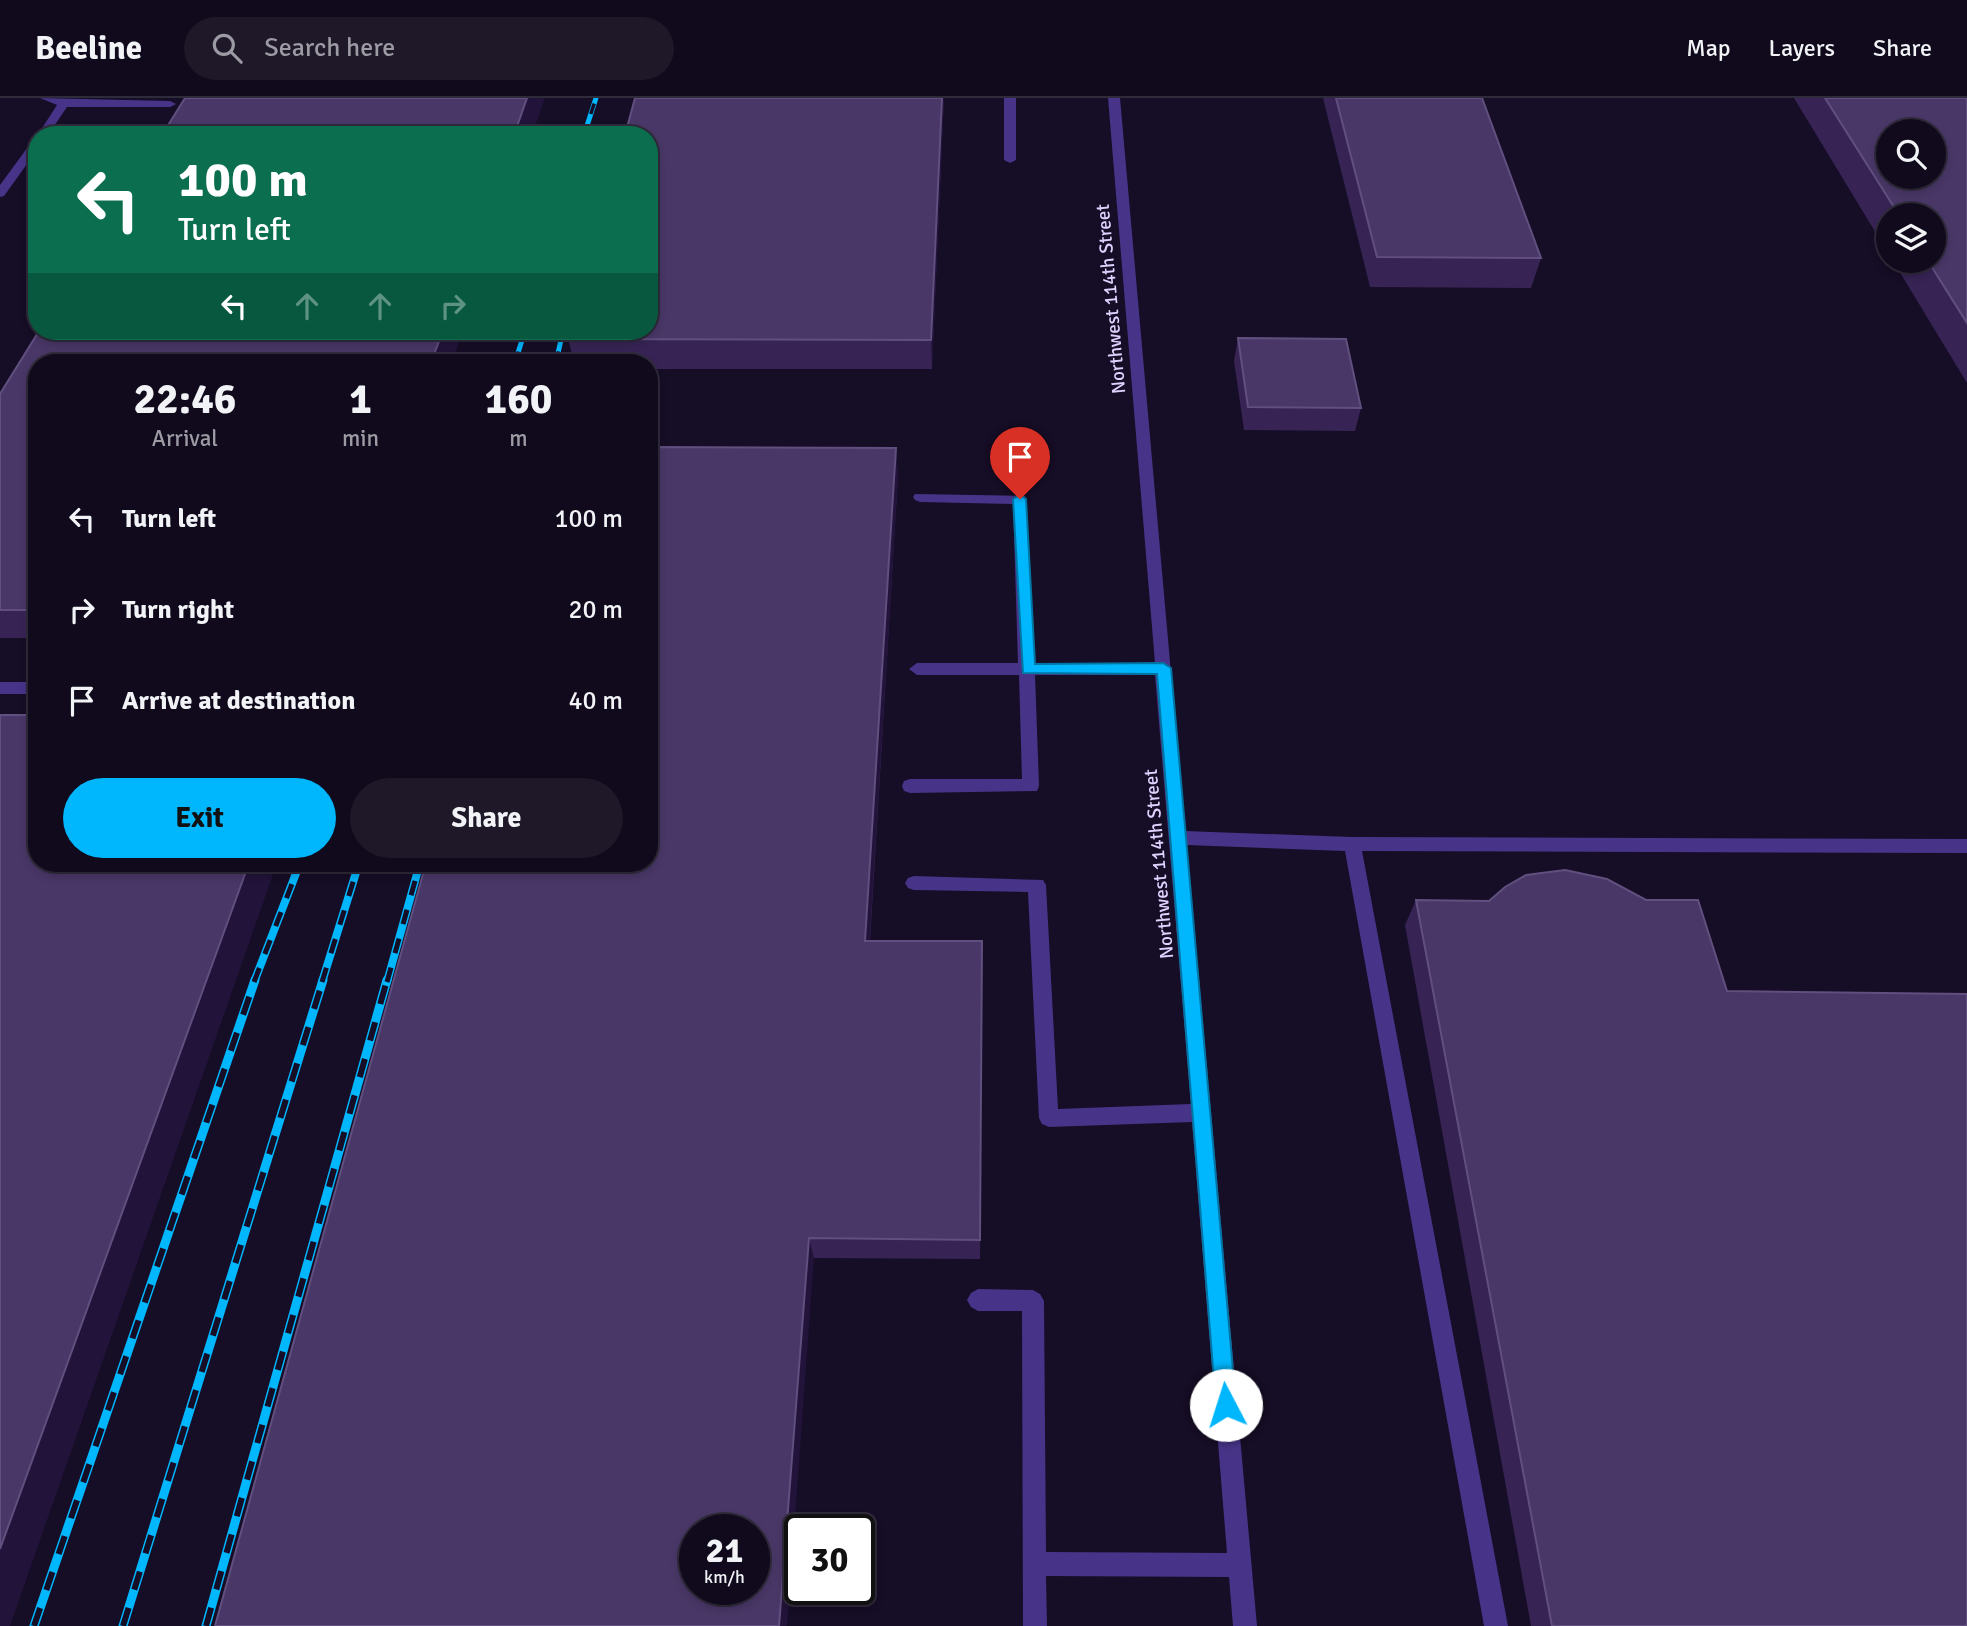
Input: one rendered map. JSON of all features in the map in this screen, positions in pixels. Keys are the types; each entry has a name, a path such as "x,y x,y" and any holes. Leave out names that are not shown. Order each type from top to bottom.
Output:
{"street":[{"path":"46,98 170,104"},
{"path":"1010,98 1010,160"},
{"name":"Northwest 114th Street","path":"1114,98 1245,1626"},
{"path":"48,126 66,101"},
{"path":"0,193 6,176 28,152"},
{"path":"910,786 1031,786 1020,499 920,497"},
{"path":"917,669 1163,668"},
{"path":"0,688 28,688"},
{"path":"1178,838 1352,844 1967,846"},
{"path":"1352,844 1496,1626"},
{"path":"914,883 1037,885 1049,1118 1201,1113"},
{"path":"978,1300 1033,1301 1035,1626"},
{"path":"1034,1564 1240,1565"}],"building":[{"path":"185,98 527,98 517,126 168,126"},
{"path":"635,98 942,98 931,340 658,339 658,126 627,126"},
{"path":"1336,98 1482,98 1541,258 1377,257"},
{"path":"1825,98 1967,98 1967,323 1936,273 1946,273 1946,203 1891,203 1883,189 1946,189 1946,119 1876,119 1876,179"},
{"path":"1238,338 1346,339 1361,408 1248,407"},
{"path":"33,340 440,340 434,354 28,354 28,610 0,610 0,394"},
{"path":"658,447 896,448 865,941 982,941 980,1240 809,1238 788,1514 784,1514 784,1561 779,1626 215,1626 424,872 658,872"},
{"path":"0,715 28,715 28,872 246,872 0,1549"},
{"path":"1565,870 1607,879 1646,900 1698,900 1727,991 1967,994 1967,1626 1552,1626 1416,900 1489,901 1505,887 1526,875"}],"railway":[{"path":"587,126 596,98"},
{"path":"518,354 522,340"},
{"path":"558,354 561,340"},
{"path":"254,982 297,872"},
{"path":"322,982 356,872"},
{"path":"387,982 418,872"},
{"path":"34,1626 255,980"},
{"path":"123,1626 323,980"},
{"path":"206,1626 387,980"}],"route":[{"path":"1020,499 1028,669 1163,668 1226,1405"}]}
